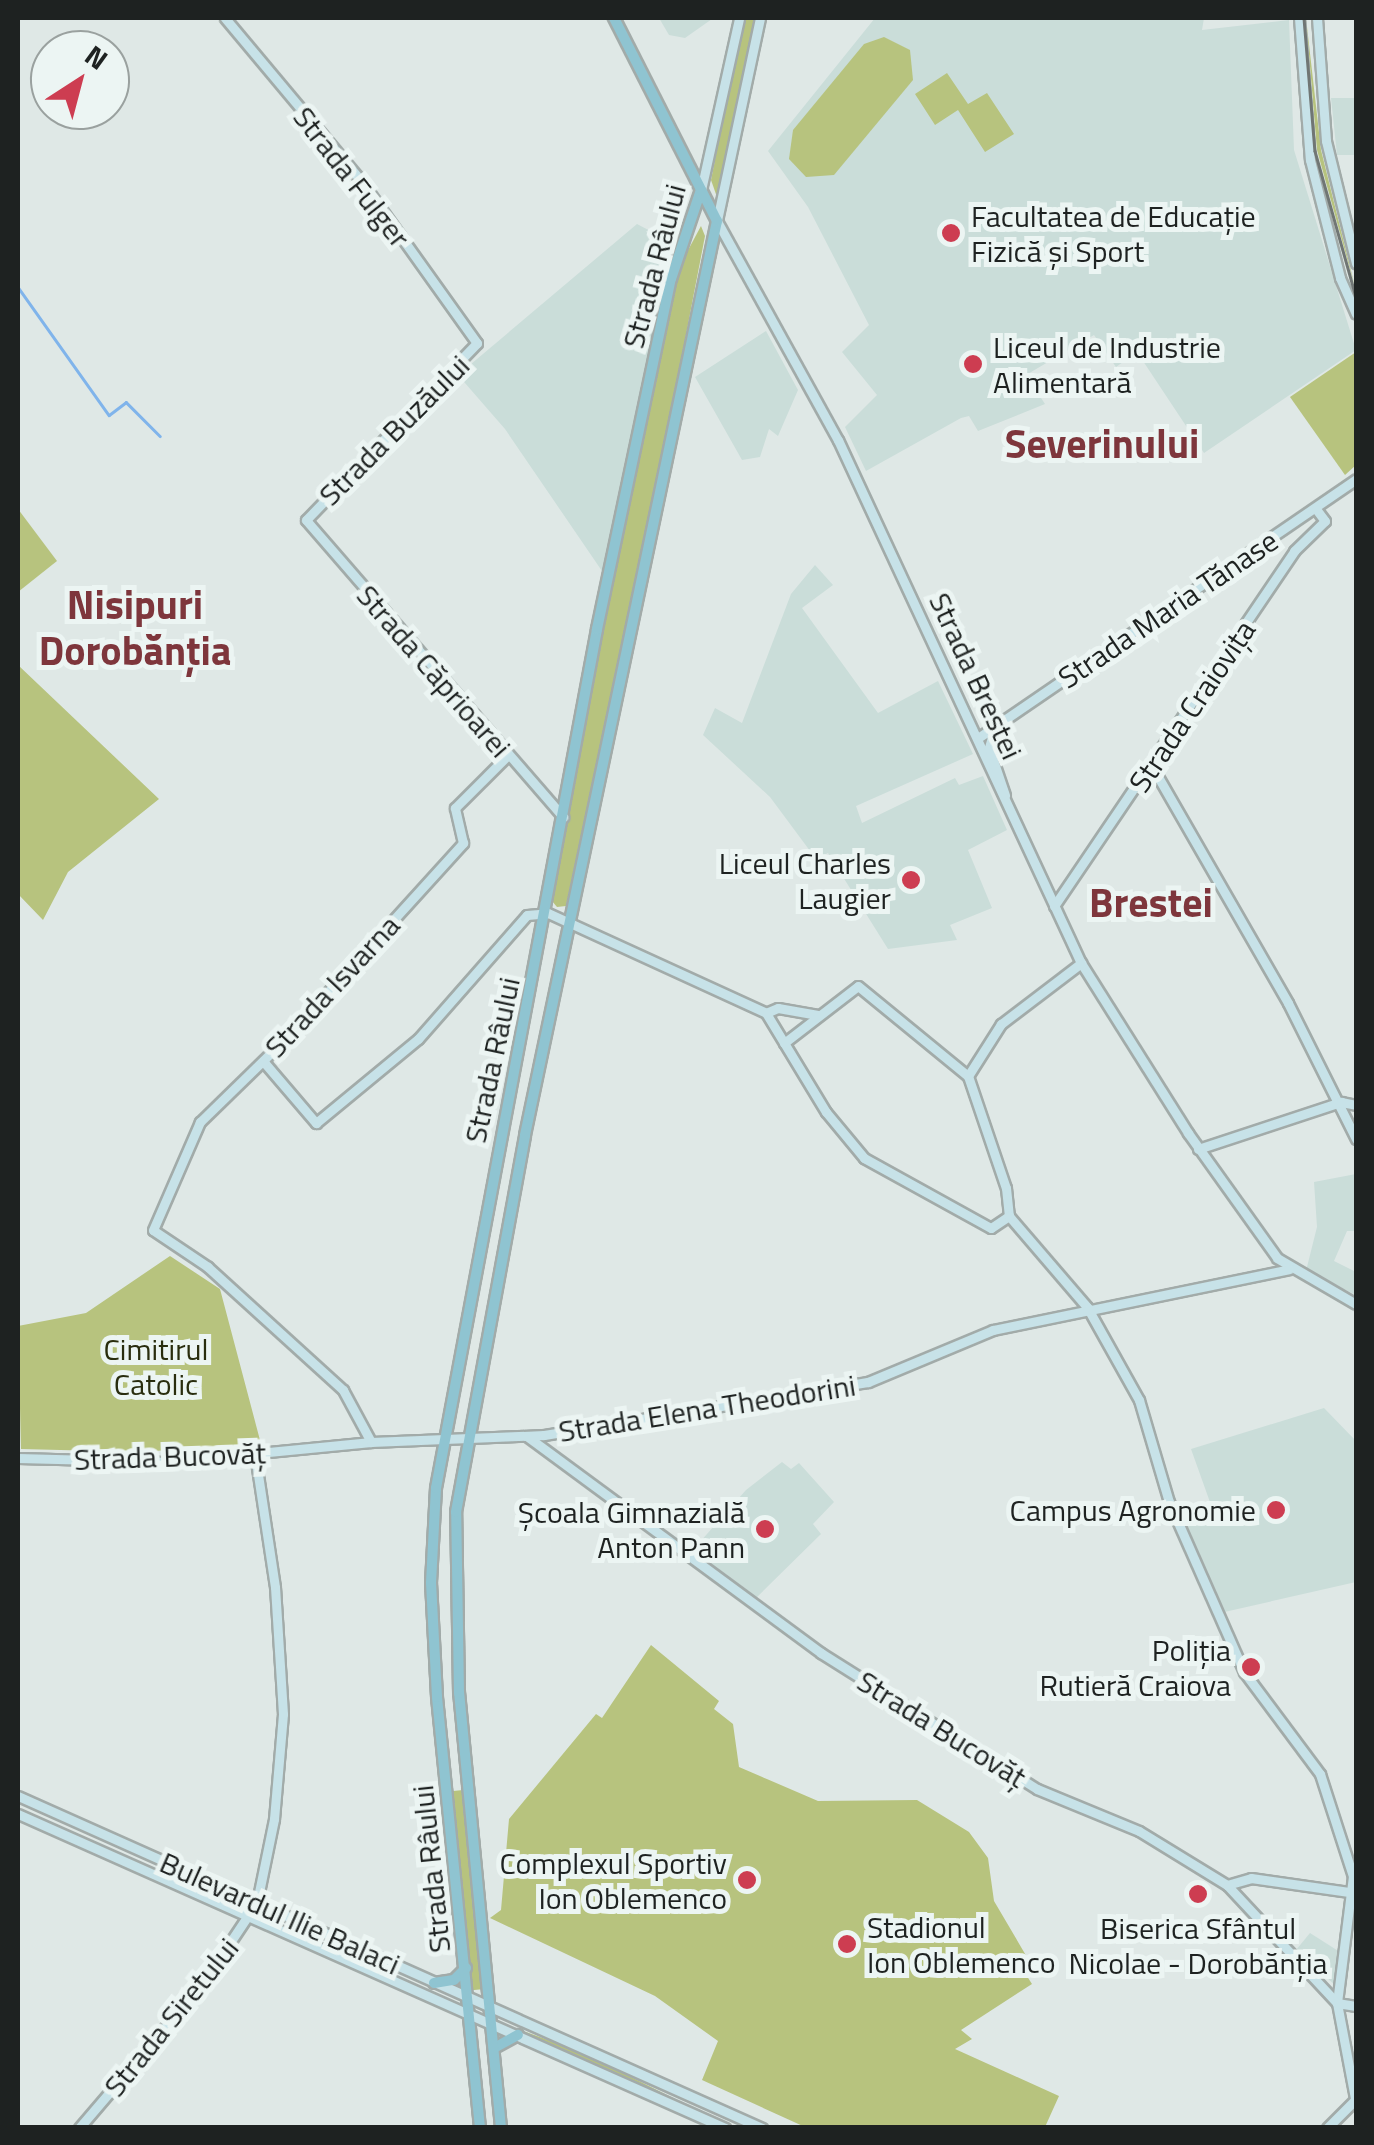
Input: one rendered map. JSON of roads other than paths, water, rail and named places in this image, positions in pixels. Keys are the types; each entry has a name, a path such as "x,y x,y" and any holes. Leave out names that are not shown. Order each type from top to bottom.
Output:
{"main road":[{"name":"Strada Brestei","path":"614,18 717,221"},
{"name":"Strada Râului","path":"480,2128 434,1643 432,1530 443,1438 671,279 701,190"},
{"name":"Strada Râului","path":"502,2128 454,1626 454,1537 468,1438 570,922 717,221"},
{"path":"434,1983 454,1980 466,1967"},
{"path":"496,2047 518,2035"}],"street":[{"name":"Strada Fulger","path":"225,18 362,182 476,338"},
{"name":"Strada Râului","path":"701,190 739,18"},
{"name":"Strada Râului","path":"717,221 760,18"},
{"path":"1299,18 1310,160 1336,267 1356,314"},
{"path":"1317,18 1326,141 1356,263"},
{"name":"Strada Brestei","path":"717,221 838,440 1082,963 1198,1149 1289,1269 1356,1304"},
{"path":"710,250 729,244"},
{"name":"Strada Buzăului","path":"306,520 473,351 476,338"},
{"name":"Strada Maria Tănase","path":"978,738 1356,479"},
{"name":"Strada Craiovița","path":"1054,906 1152,768 1294,551 1325,521 1316,509"},
{"name":"Strada Căprioarei","path":"306,520 564,820"},
{"path":"1000,723 988,744 1006,784 1005,797"},
{"name":"Strada Isvarna","path":"371,1442 343,1390 208,1266 153,1230 200,1122 263,1061 463,844 455,808 507,756"},
{"path":"1152,768 1340,1102 1356,1139"},
{"path":"263,1061 316,1123 418,1039 528,915 548,913 766,1013 864,1158 992,1228 1010,1216"},
{"path":"968,1076 1000,1024 1082,963"},
{"path":"784,1043 854,985 968,1076 1010,1216 1087,1307 1139,1400 1169,1502 1244,1672 1320,1774 1355,1893 1337,2003 1356,2101 1327,2128"},
{"path":"766,1013 778,1008 816,1015"},
{"path":"1198,1149 1340,1102 1356,1105"},
{"name":"Strada Elena Theodorini","path":"443,1438 528,1437 868,1382 993,1330 1087,1307 1289,1269"},
{"name":"Strada Bucovăț","path":"528,1437 821,1653 1037,1789 1139,1830 1227,1885 1337,2003"},
{"name":"Strada Bucovăț","path":"18,1458 149,1462 443,1438"},
{"name":"Strada Siretului","path":"79,2128 250,1917 257,1902 274,1819 282,1714 275,1587 255,1454"},
{"name":"Bulevardul Ilie Balaci","path":"18,1796 762,2128"},
{"name":"Bulevardul Ilie Balaci","path":"18,1814 725,2128"},
{"path":"1227,1885 1251,1878 1355,1893"},
{"path":"1337,2003 1356,2006"}],"waterway":[{"path":"18,287 109,415 126,402 160,436"}],"tram line":[{"path":"1304,18 1315,151 1356,297"}],"place":[{"name":"Facultatea de Educație Fizică și Sport","path":"951,233"},
{"name":"Liceul de Industrie Alimentară","path":"973,364"},
{"name":"Liceul Charles Laugier","path":"911,880"},
{"name":"Campus Agronomie","path":"1276,1510"},
{"name":"Școala Gimnazială Anton Pann","path":"765,1529"},
{"name":"Poliția Rutieră Craiova","path":"1251,1667"},
{"name":"Complexul Sportiv Ion Oblemenco","path":"747,1880"},
{"name":"Biserica Sfântul Nicolae - Dorobănția","path":"1198,1894"},
{"name":"Stadionul Ion Oblemenco","path":"847,1944"}],"district":[{"name":"Severinului","path":"1102,444"},
{"name":"Nisipuri Dorobănția","path":"135,628"},
{"name":"Brestei","path":"1151,903"}],"park label":[{"name":"Cimitirul Catolic","path":"156,1366"}]}
